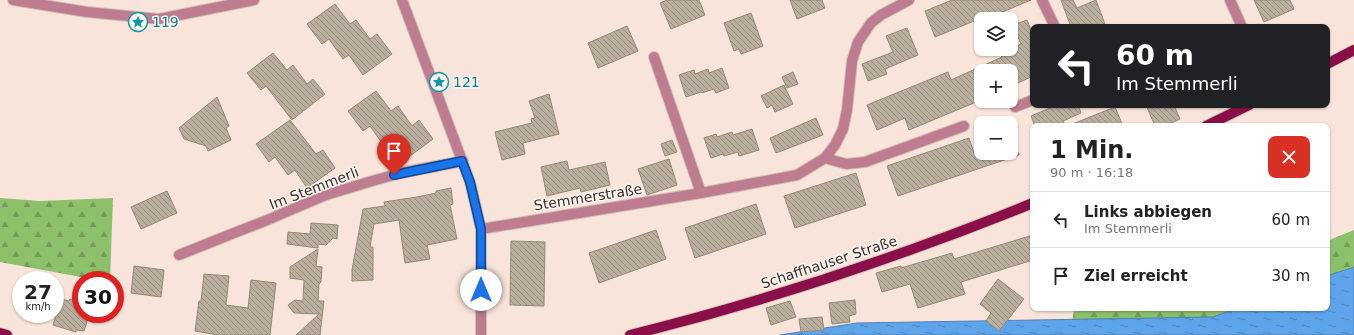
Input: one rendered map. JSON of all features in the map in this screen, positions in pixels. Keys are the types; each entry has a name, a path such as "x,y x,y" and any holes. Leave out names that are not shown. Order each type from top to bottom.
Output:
{"main road":[{"path":"1330,62 1354,50"},
{"path":"1212,123 1243,108"},
{"name":"Schaffhauser Straße","path":"630,335 696,319 828,279 924,245 1030,204"},
{"path":"0,333 7,335"}],"street":[{"path":"13,0 87,12 159,19 254,0"},
{"path":"402,0 470,182 481,229 481,335"},
{"name":"Stemmerstraße","path":"481,229 701,193 797,175 825,158 835,144 842,129 847,110 852,61 858,42 872,23 882,15 909,0"},
{"path":"1042,0 1054,24"},
{"path":"1230,0 1241,24"},
{"path":"654,57 701,193"},
{"path":"1018,106 1030,101"},
{"path":"825,158 846,164 865,162 964,126"},
{"name":"Im Stemmerli","path":"179,255 265,222 326,195 406,172 462,161"}],"green space":[{"path":"0,198 40,201 113,198 110,271 72,271 72,275 64,274 64,271 48,271 0,262"},
{"path":"1354,230 1354,267 1330,275 1330,240"},
{"path":"1074,311 1230,311 1213,317 1072,324"}],"water":[{"path":"1354,267 1354,335 780,335 857,323 1213,317 1230,311 1330,311 1330,275"}],"building":[{"path":"667,0 699,0 705,15 671,29 660,3"},
{"path":"790,0 822,0 825,8 797,19"},
{"path":"952,0 1031,0 1003,12 974,12 974,21 935,37 925,11"},
{"path":"1061,0 1073,0 1077,8 1096,0 1105,24 1070,24"},
{"path":"1254,0 1290,0 1294,9 1264,22"},
{"path":"335,4 350,24 356,20 370,39 377,34 392,54 363,75 349,55 343,59 329,39 322,44 307,24"},
{"path":"751,13 763,46 741,54 739,49 734,51 724,23"},
{"path":"1027,20 1030,27 1030,77 1018,83 1018,64 986,64 1002,56 1018,56 1018,45 1021,44 1018,37 1018,23"},
{"path":"627,26 638,51 598,68 588,43"},
{"path":"907,28 918,55 885,69 887,74 868,81 862,64 893,52 886,36"},
{"path":"273,53 287,70 293,65 307,84 313,79 325,94 292,120 266,86 261,90 247,73"},
{"path":"722,68 729,88 716,93 714,89 686,97 679,75 694,70 695,74 708,69 709,73"},
{"path":"974,70 974,103 909,130 905,118 877,130 867,105 948,72 951,80"},
{"path":"793,72 798,84 787,88 782,77"},
{"path":"784,85 793,104 775,112 772,105 767,108 761,96"},
{"path":"376,91 391,111 398,106 412,126 419,120 433,139 406,159 392,141 384,146 370,126 363,131 348,111"},
{"path":"549,94 559,134 523,143 525,154 502,160 495,132 532,123 531,119 535,118 529,101"},
{"path":"217,97 229,126 226,128 231,140 208,151 206,146 184,139 179,128"},
{"path":"1050,108 1079,108 1081,113 1063,121 1064,123 1034,123 1031,116"},
{"path":"1115,108 1122,123 1075,123"},
{"path":"1147,108 1175,108 1180,119 1171,123 1154,123"},
{"path":"816,118 823,135 776,153 770,138"},
{"path":"290,120 316,154 323,150 335,168 307,188 295,170 288,175 275,157 269,162 256,144"},
{"path":"752,129 759,150 739,156 738,152 724,156 723,154 711,158 704,138 716,134 717,137 732,132 733,135"},
{"path":"969,138 974,153 974,160 1004,160 898,196 887,166"},
{"path":"672,140 677,152 665,156 661,144"},
{"path":"669,159 677,185 647,195 638,169"},
{"path":"567,161 569,170 605,162 610,185 581,192 580,188 547,196 541,167"},
{"path":"856,173 866,205 795,228 784,196"},
{"path":"451,188 453,204 450,205 457,239 427,245 430,259 405,263 399,220 374,224 370,247 373,247 373,280 352,281 352,270 363,209 385,206 384,202 417,197"},
{"path":"167,191 177,213 141,229 131,207"},
{"path":"756,204 766,234 695,258 685,228"},
{"path":"311,223 338,225 337,239 333,238 326,245 318,244 318,248 287,244 288,232 310,234"},
{"path":"656,230 666,259 599,283 589,253"},
{"path":"1030,236 1030,261 961,282 965,294 918,308 910,284 882,292 876,273 901,266 901,268 952,253 954,259"},
{"path":"511,241 545,242 544,306 510,305"},
{"path":"318,249 316,266 322,267 318,301 324,301 320,335 296,335 319,314 294,313 288,305 295,300 303,301 304,280 290,278 290,267"},
{"path":"134,266 164,270 161,297 131,293"},
{"path":"204,274 229,276 226,305 248,308 251,280 276,283 270,335 218,335 195,331 199,301 201,301"},
{"path":"998,279 1024,299 999,331 986,321 991,313 980,304"},
{"path":"70,299 72,300 72,323 87,323 84,331 77,330 76,332 53,325 54,323 64,323 64,300 69,301"},
{"path":"855,300 856,314 849,316 850,322 832,324 829,303"},
{"path":"790,301 796,317 771,325 766,308"},
{"path":"822,317 824,330 801,332 799,319"}],"place":[{"name":"119","path":"138,22"},
{"name":"121","path":"439,82"}],"route":[{"path":"394,175 462,161 470,182 481,229 481,290"}]}
